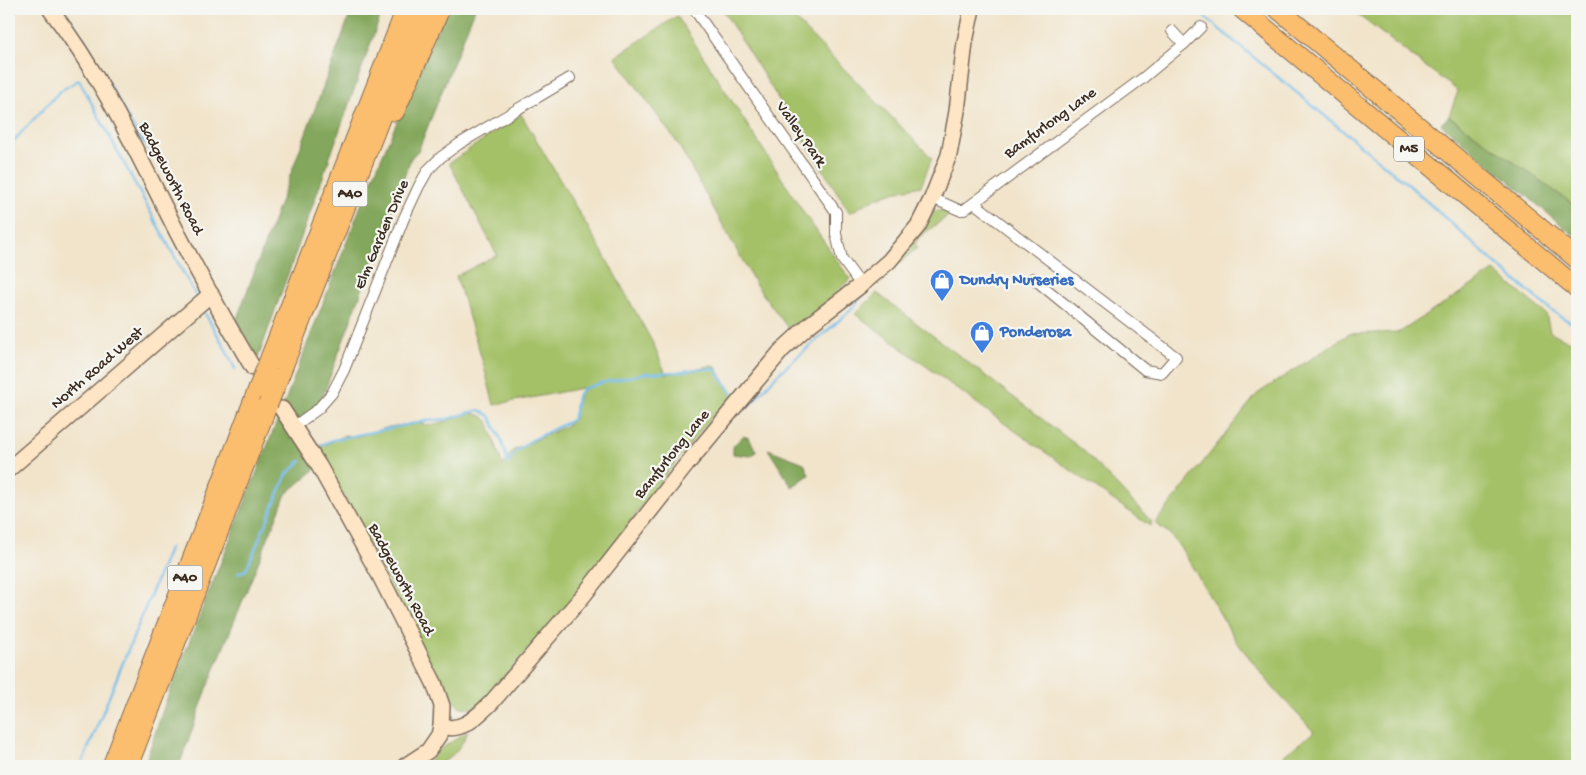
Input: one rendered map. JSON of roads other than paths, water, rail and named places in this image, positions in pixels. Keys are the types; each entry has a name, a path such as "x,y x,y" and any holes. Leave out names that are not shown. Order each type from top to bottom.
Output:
{"highway":[{"path":"357,132 396,9"},
{"name":"A40","path":"128,766 269,401 266,371 406,9"},
{"name":"A40","path":"266,371 313,288 422,9"},
{"path":"313,288 394,114 440,9"},
{"name":"M5","path":"1242,9 1577,288"},
{"name":"M5","path":"1278,9 1577,260"},
{"name":"A40","path":"112,766 269,401"}],"street":[{"name":"Badgeworth Road","path":"50,9 89,63 211,294 266,371"},
{"name":"Valley Park","path":"694,9 836,212 836,234 842,259 861,285"},
{"name":"Bamfurlong Lane","path":"441,726 451,729 460,727 476,717 490,703 583,596 687,464 782,350 809,325 889,261 918,226 932,198 949,155 957,111 965,42 972,9"},
{"name":"Bamfurlong Lane","path":"932,198 959,210 964,210 1144,78 1201,27"},
{"path":"1172,30 1184,44"},
{"name":"Elm Garden Drive","path":"293,427 318,409 332,393 340,378 404,218 428,170 441,157 459,144 570,78"},
{"path":"974,202 1176,357 1162,373 1145,370 1033,278"},
{"name":"North Road West","path":"9,469 211,294"},
{"name":"Badgeworth Road","path":"269,401 293,427 318,466 380,576 434,683 442,706 439,736 428,751 405,766"}],"waterway":[{"path":"61,9 83,38 137,133 164,165"},
{"path":"1195,9 1410,186 1497,265 1552,311 1577,326"},
{"path":"9,146 60,91 79,80 197,298"},
{"path":"743,404 749,406 778,374 852,309 868,289"},
{"path":"202,308 235,369"},
{"path":"316,447 333,440 426,421 447,419 479,410 490,416 502,442 508,463 516,452 530,441 572,420 577,397 583,389 601,383 647,373 715,369 736,397"},
{"path":"238,573 246,570 287,474 301,461"},
{"path":"81,766 170,547"}],"place":[{"name":"Dundry Nurseries","path":"942,302"},
{"name":"Ponderosa","path":"982,354"}]}
